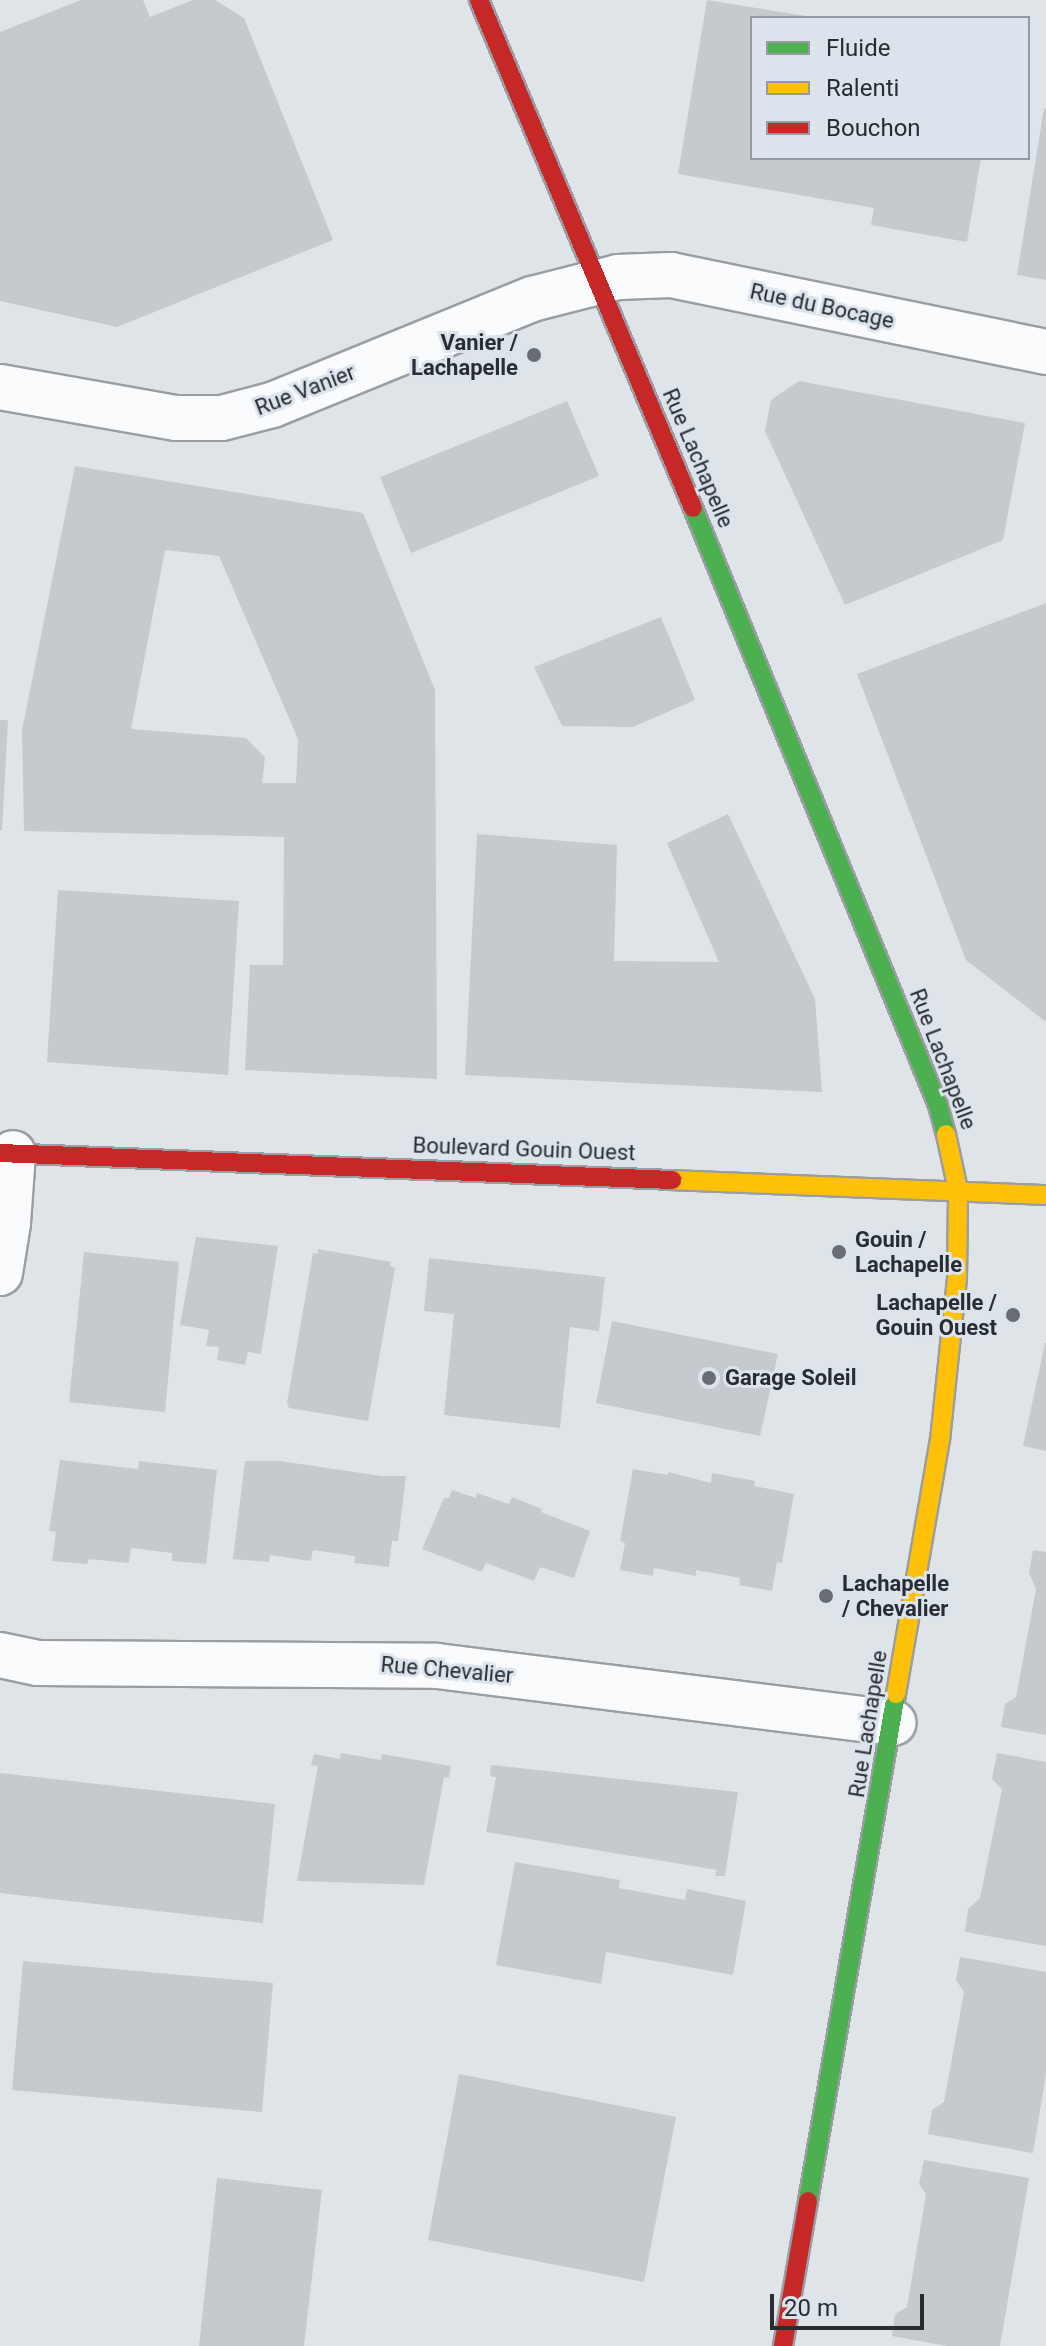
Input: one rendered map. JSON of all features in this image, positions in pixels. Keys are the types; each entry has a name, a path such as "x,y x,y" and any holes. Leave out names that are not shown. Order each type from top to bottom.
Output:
{"main road":[{"name":"Rue Lachapelle","path":"479,0 938,1105 954,1159 958,1190 957,1278 946,1393 893,1723 783,2346"},
{"name":"Boulevard Gouin Ouest","path":"7,1153 1046,1195"}],"street":[{"name":"Rue du Bocage","path":"598,283 618,277 671,275 1046,352"},
{"name":"Rue Vanier","path":"0,387 176,418 222,418 272,405 532,299 598,283"},
{"path":"0,1273 8,1223 7,1153"},
{"name":"Rue Chevalier","path":"0,1655 38,1663 437,1666 893,1723"}],"building":[{"path":"81,0 143,0 150,17 193,0 215,0 244,18 333,240 117,327 0,301 0,32"},
{"path":"707,0 806,16 750,16 750,160 981,160 967,242 871,225 874,208 678,174"},
{"path":"1046,109 1046,280 1017,275"},
{"path":"799,381 1025,423 1003,540 845,605 765,431 771,400"},
{"path":"567,401 599,476 411,553 380,477"},
{"path":"75,466 363,513 435,690 437,1079 245,1070 250,965 283,965 284,837 24,831 22,730","holes":["165,550 219,556 298,739 296,783 262,783 265,757 246,738 131,729"]},
{"path":"1046,603 1046,1022 966,960 857,674"},
{"path":"661,617 695,700 633,727 562,726 534,667"},
{"path":"0,720 8,720 2,831 0,830"},
{"path":"728,814 815,999 822,1092 465,1075 477,834 617,845 614,961 719,962 667,843"},
{"path":"58,890 239,901 228,1075 47,1062"},
{"path":"196,1237 278,1246 261,1354 248,1352 245,1365 217,1360 219,1347 206,1346 209,1330 180,1325"},
{"path":"318,1249 391,1262 390,1266 395,1268 368,1421 289,1408 287,1403 313,1253 318,1254"},
{"path":"84,1252 179,1262 165,1412 69,1402"},
{"path":"429,1258 605,1277 599,1331 570,1327 560,1428 444,1415 454,1314 424,1311"},
{"path":"612,1321 778,1354 760,1436 596,1403"},
{"path":"1046,1343 1046,1451 1023,1446"},
{"path":"60,1460 138,1469 139,1461 217,1470 206,1564 172,1561 172,1553 131,1548 129,1563 89,1559 87,1564 52,1561 56,1532 49,1531"},
{"path":"245,1461 280,1461 381,1476 406,1476 398,1541 392,1541 389,1567 354,1563 355,1556 313,1550 311,1561 270,1555 269,1562 233,1559"},
{"path":"633,1469 668,1475 668,1472 711,1483 712,1473 755,1481 754,1486 794,1494 782,1563 777,1562 772,1591 739,1585 740,1578 696,1570 696,1576 654,1568 653,1576 620,1570 625,1543 620,1541"},
{"path":"452,1490 476,1498 477,1493 509,1504 512,1497 590,1531 574,1578 540,1567 534,1581 486,1563 482,1572 422,1549 444,1498 449,1498"},
{"path":"1033,1550 1046,1552 1046,1735 1001,1727 1005,1704 1016,1697 1036,1589 1029,1573"},
{"path":"341,1753 381,1760 382,1754 451,1766 449,1778 444,1777 424,1885 297,1881 318,1766 311,1765 314,1754 340,1759"},
{"path":"997,1753 1046,1762 1046,1946 965,1932 968,1909 980,1898 1002,1789 992,1779"},
{"path":"491,1765 738,1792 725,1876 715,1876 717,1870 486,1832 496,1777 490,1776"},
{"path":"0,1773 275,1804 263,1923 0,1893"},
{"path":"515,1862 620,1880 619,1888 685,1900 687,1889 746,1901 733,1975 606,1952 601,1984 496,1965"},
{"path":"960,1957 1046,1972 1046,2074 1033,2153 928,2134 932,2110 944,2102 964,1992 956,1980"},
{"path":"23,1961 273,1983 262,2112 12,2090"},
{"path":"459,2074 676,2117 644,2282 428,2240"},
{"path":"924,2160 1029,2178 1000,2346 947,2346 892,2336 895,2314 907,2307 926,2194 919,2184"},
{"path":"217,2178 322,2190 304,2346 199,2346"}],"traffic: fast":[{"path":"693,508 938,1105 946,1134"},
{"path":"808,2201 896,1694"}],"traffic: slow":[{"path":"896,1694 940,1440 957,1278 958,1190 946,1134"},
{"path":"672,1180 1046,1195"}],"traffic: jam":[{"path":"479,0 693,508"},
{"path":"0,1153 672,1180"},
{"path":"783,2346 808,2201"}],"place":[{"name":"Vanier / Lachapelle","path":"534,355"},
{"name":"Gouin / Lachapelle","path":"839,1252"},
{"name":"Lachapelle / Gouin Ouest","path":"1013,1315"},
{"name":"Garage Soleil","path":"709,1378"},
{"name":"Lachapelle / Chevalier","path":"826,1596"}]}
